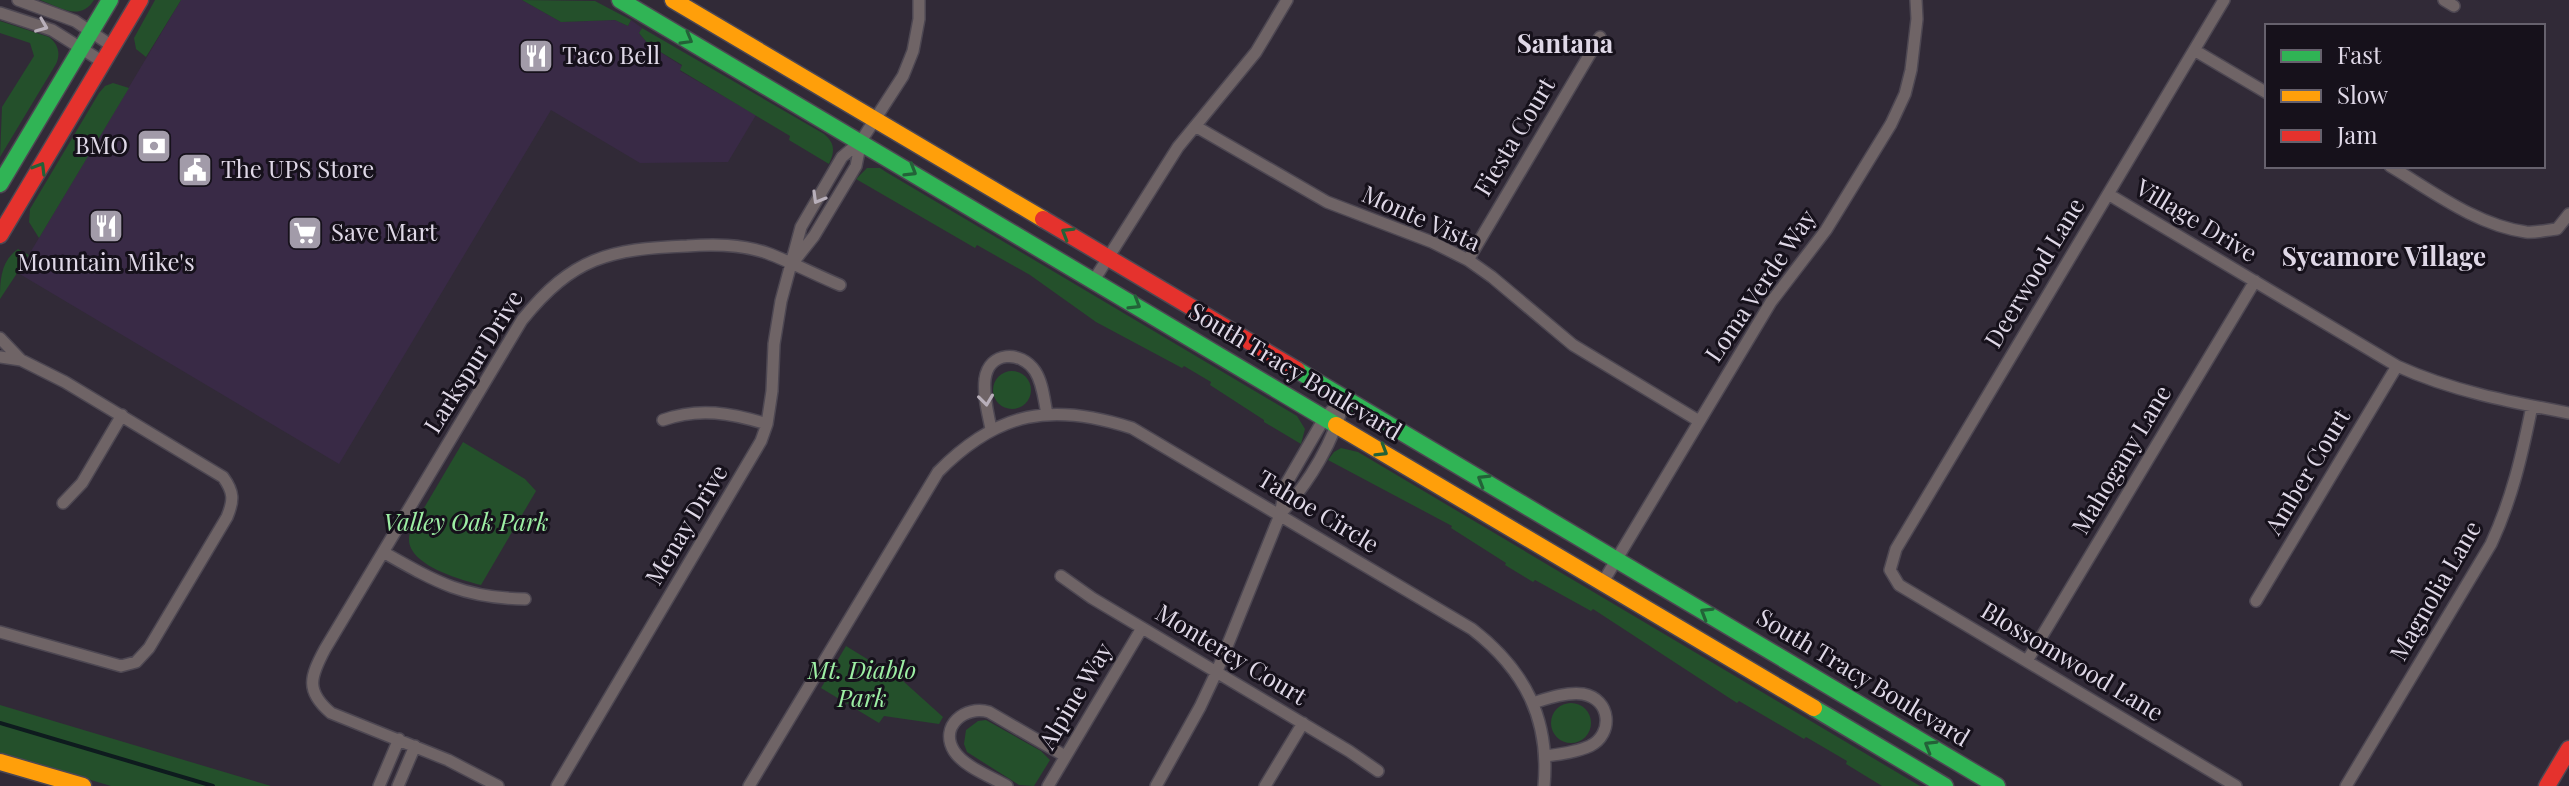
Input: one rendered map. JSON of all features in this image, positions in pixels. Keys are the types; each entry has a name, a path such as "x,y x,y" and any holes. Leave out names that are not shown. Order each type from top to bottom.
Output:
{"main road":[{"path":"0,184 110,0"},
{"path":"0,235 140,0"},
{"name":"South Tracy Boulevard","path":"620,0 1945,786"},
{"name":"South Tracy Boulevard","path":"673,0 1997,786"},
{"path":"2547,786 2569,749"},
{"path":"0,762 83,786"}],"street":[{"path":"18,0 65,16 112,46"},
{"name":"Menay Drive","path":"557,786 740,479 767,424 781,301 801,227 842,157 861,141 903,76 913,51 919,0"},
{"path":"1094,280 1178,147 1256,52 1287,0"},
{"name":"Loma Verde Way","path":"1603,582 1771,302 1826,230 1891,124 1905,94 1911,70 1916,0"},
{"name":"Deerwood Lane","path":"1890,570 1896,549 2224,0"},
{"path":"0,13 52,30 103,62"},
{"name":"Fiesta Court","path":"1468,260 1600,37"},
{"path":"2194,50 2265,92"},
{"name":"Monte Vista","path":"1195,126 1327,202 1432,242 1468,260 1573,345 1699,421"},
{"path":"2393,168 2469,213 2492,223 2528,232 2557,229 2569,214"},
{"name":"Village Drive","path":"2108,194 2397,366 2453,387 2569,413"},
{"name":"Larkspur Drive","path":"399,739 331,713 319,703 312,686 313,671 522,320 544,294 600,257 635,248 682,246 736,246 765,252 840,285"},
{"name":"Mahogany Lane","path":"2027,661 2255,281"},
{"path":"0,338 21,360 122,415 223,477 231,488 233,501 227,517 149,648 136,662 121,666 0,632"},
{"path":"991,429 985,400 985,376 991,363 1001,357 1014,355 1026,361 1036,372 1047,414"},
{"path":"0,357 21,360"},
{"name":"Amber Court","path":"2256,601 2397,366"},
{"path":"1156,786 1217,671 1280,515 1286,484 1345,398"},
{"name":"Magnolia Lane","path":"2346,786 2496,533 2516,483 2532,406"},
{"path":"663,420 686,412 730,413 767,424"},
{"name":"Tahoe Circle","path":"749,786 926,490 952,458 991,429 1019,419 1047,414 1100,418 1132,428 1472,629 1507,660 1533,703 1546,756 1544,786"},
{"path":"63,503 82,483 122,415"},
{"path":"383,552 437,583 464,593 496,599 525,599"},
{"name":"Blossomwood Lane","path":"1890,570 1899,585 2236,786"},
{"name":"Monterey Court","path":"1061,576 1378,771"},
{"name":"Alpine Way","path":"1048,786 1142,628"},
{"path":"1533,703 1557,696 1582,694 1593,697 1601,704 1607,716 1606,729 1600,739 1591,745 1546,756"},
{"path":"1007,786 955,752 950,729 958,717 978,709 989,712 1065,756"},
{"path":"1265,786 1303,723"},
{"path":"379,786 399,739 498,786"},
{"path":"398,786 415,746"}],"shaded area":[{"path":"181,0 522,0 561,22 615,20 628,26 631,20 642,28 639,33 649,45 682,66 680,71 756,115 728,162 640,163 551,110 339,464 18,273"}],"green space":[{"path":"40,0 94,0 88,7 76,12"},
{"path":"155,0 181,0 146,57 136,49 134,38"},
{"path":"522,0 595,1 631,20 628,26 615,20 561,22"},
{"path":"0,21 49,37 56,46 58,60 0,157 2,107 34,56 30,43 0,33"},
{"path":"642,28 824,134 833,148 829,164 789,140 790,136 680,70 682,65 649,45 639,33"},
{"path":"113,83 129,88 39,238 29,222 30,209 99,93"},
{"path":"867,168 880,168 1297,416 1305,429 1301,444 1210,385 1211,382 1096,322 1030,275 977,245 975,248 856,179"},
{"path":"18,249 29,255 0,299 5,265"},
{"path":"1012,371 1026,376 1031,390 1026,404 1012,409 998,404 993,390 998,376"},
{"name":"Valley Oak Park","path":"463,442 525,479 536,491 481,585 432,567 413,551 409,541 411,530"},
{"path":"1341,448 1358,452 1920,786 1882,786 1806,737 1804,739 1739,701 1737,703 1593,609 1591,611 1535,580 1533,582 1452,526 1328,460"},
{"name":"Mt. Diablo Park","path":"846,646 903,681 943,717 939,724 884,716 879,723 821,688"},
{"path":"1571,703 1585,709 1591,723 1585,737 1571,743 1557,737 1551,723 1557,709"},
{"path":"0,705 271,786 111,786 0,753"},
{"path":"986,720 1041,751 1050,760 1034,786 1019,785 967,752 964,744 966,730 978,721"}],"waterway":[{"path":"0,723 213,786"}],"traffic: fast":[{"path":"0,184 110,0"},
{"path":"620,0 1336,425"},
{"path":"1297,370 1997,786"},
{"path":"1814,708 1945,786"}],"traffic: slow":[{"path":"673,0 1043,219"},
{"path":"1336,425 1814,708"},
{"path":"0,762 83,786"}],"traffic: jam":[{"path":"0,235 140,0"},
{"path":"1043,219 1297,370"},
{"path":"2547,786 2569,749"}],"place":[{"name":"Taco Bell","path":"536,56"},
{"name":"BMO","path":"154,146"},
{"name":"The UPS Store","path":"195,170"},
{"name":"Mountain Mike's","path":"106,226"},
{"name":"Save Mart","path":"305,233"}],"district":[{"name":"Santana","path":"1565,44"},
{"name":"Sycamore Village","path":"2384,257"}]}
